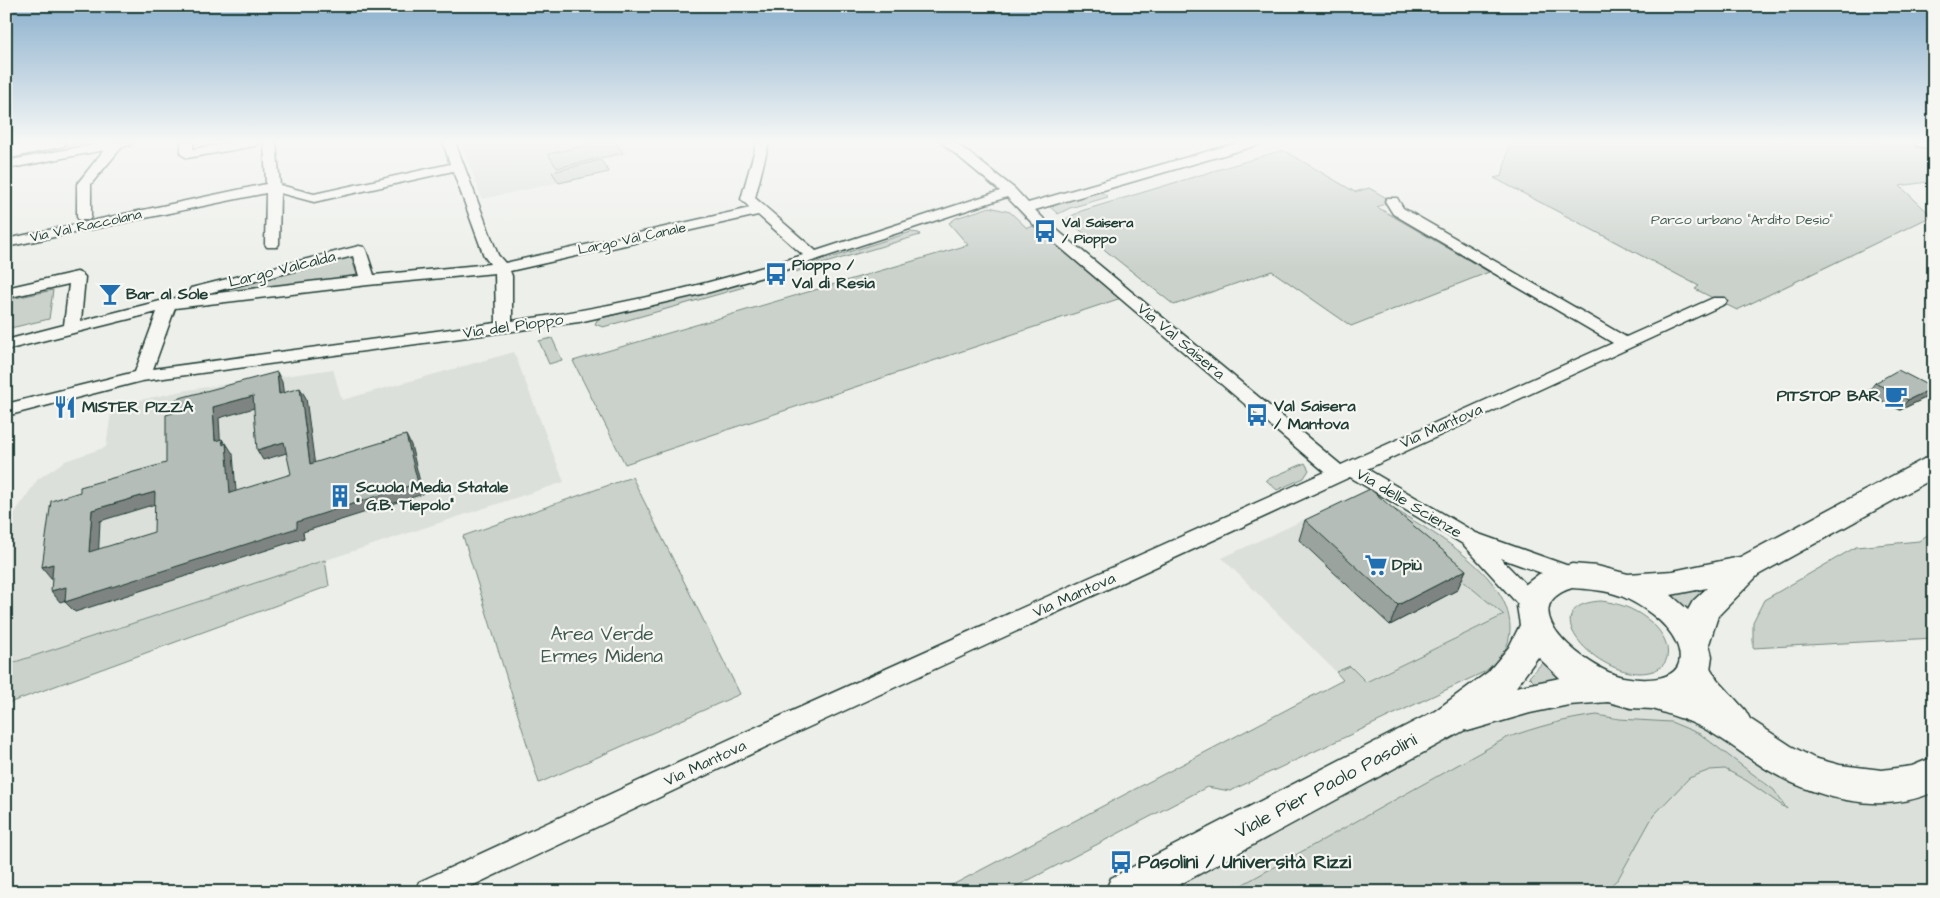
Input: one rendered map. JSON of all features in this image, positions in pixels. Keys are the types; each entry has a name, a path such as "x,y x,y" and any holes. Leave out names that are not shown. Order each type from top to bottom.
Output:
{"main road":[{"path":"1628,586 1673,583 1747,567 1934,466"},
{"path":"1653,695 1678,688 1686,682 1704,610 1747,567"},
{"path":"1747,736 1706,690 1693,657 1685,629 1664,607 1645,594 1628,586 1595,576 1572,576 1551,582 1539,591 1534,616 1544,642 1561,661 1580,675 1609,688 1634,694 1653,695 1708,713 1790,765 1840,781 1878,786 1898,786 1928,778 1934,773"},
{"name":"Viale Pier Paolo Pasolini","path":"1125,892 1448,722 1490,692 1520,659 1531,642 1534,616"},
{"name":"Viale Pier Paolo Pasolini","path":"1448,722 1530,698 1569,691 1609,688"}],"street":[{"path":"84,184 84,217"},
{"path":"272,244 274,184"},
{"name":"Via Val Raccolana","path":"6,243 274,187 314,198 378,184"},
{"path":"465,184 491,256 501,268 504,276 504,327"},
{"path":"752,184 748,199 813,256"},
{"name":"Via Val Saisera","path":"1000,184 1041,224 1112,284 1345,470"},
{"path":"1025,208 1103,184"},
{"name":"Via del Pioppo","path":"6,410 142,376 553,322 653,300 768,271 1010,192"},
{"path":"1392,201 1398,211 1625,343"},
{"name":"Largo Val Canale","path":"501,268 762,210"},
{"name":"Largo Valcalda","path":"168,304 199,290 359,250 368,280"},
{"name":"Largo Valcalda","path":"168,304 368,280 501,268"},
{"path":"6,293 77,277 72,329"},
{"name":"Via Mantova","path":"429,892 761,737 1719,301"},
{"path":"6,345 168,304"},
{"path":"142,376 168,304"},
{"name":"Via delle Scienze","path":"1345,470 1468,538 1572,576"},
{"name":"Via delle Scienze","path":"1468,538 1534,616"}],"shaded area":[{"path":"476,184 553,184 482,199"},
{"path":"514,352 564,482 6,665 6,525 38,479 65,461 106,447 112,406 187,390 333,369 342,400"},
{"path":"1359,494 1504,615 1365,682 1350,666 1336,672 1222,558"},
{"path":"1618,691 1790,765 1934,773 1934,892 1185,892 1169,868 1448,722"}],"green space":[{"path":"1171,184 1341,184 1355,192 1369,188 1392,201 1377,207 1489,272 1351,326 1272,271 1174,305 1066,219 1081,211"},
{"name":"Parco urbano \"Ardito Desio\"","path":"1505,184 1914,184 1900,186 1932,216 1737,310 1695,289 1699,286"},
{"path":"1100,191 1108,197 1070,208 1058,214 1049,206"},
{"path":"990,207 1010,212 1027,228 1041,224 1127,296 625,464 573,361 968,245 949,223 956,218"},
{"path":"911,232 919,233 920,235 795,272 793,270"},
{"path":"351,257 358,278 216,292"},
{"path":"742,284 744,287 603,327 595,324 601,318"},
{"path":"53,290 49,319 6,329 6,300"},
{"path":"552,338 562,360 549,364 539,341"},
{"path":"1305,463 1309,470 1304,478 1277,490 1266,480"},
{"name":"Area Verde Ermes Midena","path":"632,477 740,694 539,783 463,536"},
{"path":"1368,494 1410,518 1456,549 1477,567 1494,586 1506,606 1510,628 1506,648 1495,663 1484,672 1230,791 1207,787 1006,892 939,892 1343,680 1336,672 1350,666 1366,682 1504,615 1362,497"},
{"path":"1934,530 1934,638 1753,648 1753,622 1764,600 1856,547 1919,541"},
{"path":"325,560 329,586 6,704 6,665"},
{"path":"1700,588 1707,594 1688,617 1662,595 1685,593"},
{"path":"1601,601 1631,609 1655,626 1662,634 1668,652 1666,660 1661,667 1653,671 1640,673 1622,670 1604,662 1589,651 1577,638 1571,626 1572,614 1581,605"},
{"path":"1545,660 1572,684 1540,688 1529,677"},
{"path":"1597,715 1619,719 1671,722 1700,734 1774,790 1787,809 1747,781 1725,769 1710,770 1689,778 1653,816 1618,879 1603,892 1229,892 1506,738 1551,724"}],"building":[{"path":"1898,370 1933,388 1908,400 1875,383"},
{"name":"Scuola Media Statale \" G.B. Tiepolo\"","path":"277,372 279,394 300,388 310,464 406,435 418,483 297,522 297,528 65,602 66,587 51,591 53,564 42,567 51,501 80,492 80,487 166,463 166,415 176,412 176,399","holes":["253,396 257,450 284,442 291,474 230,493 226,443 223,445 222,439 215,441 213,407","155,492 154,532 89,552 92,510"]},
{"name":"Dpiù","path":"1370,489 1466,570 1398,605 1305,520"}],"place":[{"name":"Val Saisera / Pioppo","path":"1045,231"},
{"name":"Pioppo / Val di Resia","path":"776,274"},
{"name":"Bar al Sole","path":"110,294"},
{"name":"PITSTOP BAR","path":"1896,396"},
{"name":"MISTER PIZZA","path":"65,407"},
{"name":"Val Saisera / Mantova","path":"1257,415"},
{"name":"Scuola Media Statale \" G.B. Tiepolo\"","path":"340,496"},
{"name":"Dpiù","path":"1376,565"},
{"name":"Pasolini / Università Rizzi","path":"1121,862"}]}
